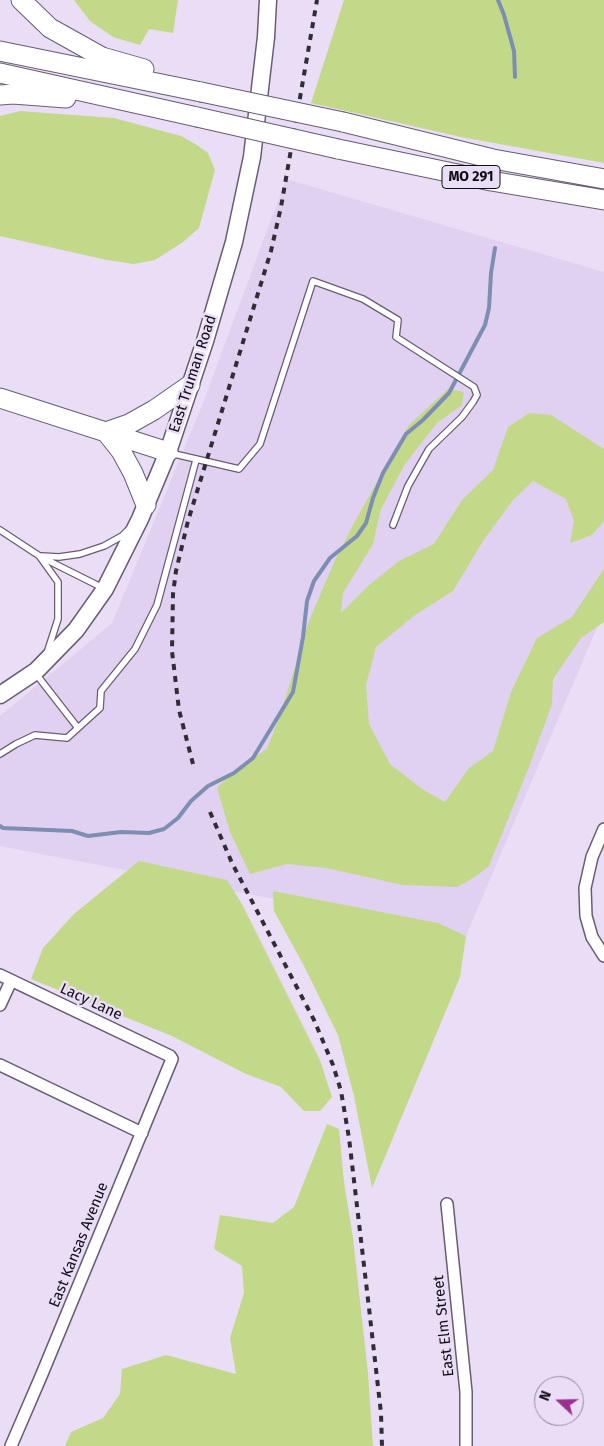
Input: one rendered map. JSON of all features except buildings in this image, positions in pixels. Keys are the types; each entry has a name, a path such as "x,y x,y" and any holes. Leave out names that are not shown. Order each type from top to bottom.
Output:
{"highway":[{"path":"21,0 50,28 102,57 148,70 201,92"},
{"name":"MO 291","path":"0,52 343,122 493,158 604,179"},
{"name":"MO 291","path":"0,73 490,181 604,200"},
{"path":"0,95 56,96 197,117"},
{"path":"106,432 129,424 154,410 190,385"},
{"path":"0,398 168,452"},
{"path":"106,432 129,465 143,512"}],"main road":[{"name":"East Truman Road","path":"0,695 39,669 76,630 105,589 143,512 168,452 205,340 234,242 252,157 266,37 268,0"}],"street":[{"path":"604,829 592,856 584,888 586,916 592,937 604,956"},
{"name":"Lacy Lane","path":"0,975 170,1056"},
{"path":"0,1005 11,980"},
{"name":"East Kansas Avenue","path":"11,1446 142,1134 172,1059 170,1056"},
{"path":"0,1065 142,1134"},
{"name":"East Elm Street","path":"447,1204 466,1392 466,1446"}],"lane":[{"path":"168,452 239,469 260,444 313,281 363,299 398,320 396,337 474,387 477,395 462,417 429,450 408,486 393,524"},
{"path":"0,754 35,735 67,738 100,708 101,691 135,649 157,604 196,460"},
{"path":"39,555 59,557 80,554 104,546 122,536 143,512"},
{"path":"0,530 39,555 105,589"},
{"path":"39,555 58,582 58,619 39,669 78,728"}],"shaded area":[{"path":"286,179 604,272 604,611 466,936 0,846 0,716 112,623 203,403"}],"green space":[{"path":"74,0 178,0 173,33 149,29 140,45 113,37 90,21"},
{"path":"344,0 604,0 604,163 461,137 311,103"},
{"path":"20,111 114,118 181,136 197,145 208,153 215,170 199,228 183,242 155,260 134,264 107,260 0,236 0,116"},
{"path":"448,389 464,392 462,405 437,423 405,464 381,509 373,544 343,593 341,613 368,586 399,561 434,544 462,500 493,470 508,427 529,413 551,415 604,449 604,521 592,535 570,543 574,521 566,499 533,481 513,500 483,541 453,591 415,615 376,647 366,685 369,724 390,764 422,789 445,802 469,768 493,751 511,692 537,638 572,617 604,569 604,622 581,638 553,679 552,704 529,767 489,866 475,877 457,887 403,885 326,868 287,864 250,874 230,832 217,788 232,772 267,749 281,712 309,621 335,560 409,425"},
{"path":"139,861 227,880 242,904 320,1060 332,1097 320,1111 304,1111 281,1087 246,1074 172,1036 31,979 43,948 74,914"},
{"path":"273,891 438,923 466,936 460,977 372,1188 354,1096 338,1035 274,911"},
{"path":"327,1124 339,1129 368,1373 373,1446 65,1446 71,1432 103,1418 120,1394 122,1369 166,1355 236,1374 230,1338 244,1293 242,1266 214,1249 220,1215 273,1223 294,1207"}],"waterway":[{"path":"498,0 514,51 515,77"},
{"path":"0,826 3,828 72,831 88,836 121,832 149,833 164,829 178,818 191,801 208,786 234,773 253,758 293,692 303,637 307,601 314,581 330,558 357,536 366,523 383,473 406,434 423,420 449,393 485,325 489,308 495,248"}],"railway":[{"path":"193,764 179,710 172,651 173,594 176,571 188,521 271,251 281,207 317,0"},
{"path":"210,812 232,863 314,1020 333,1065 341,1091 349,1138 369,1308 381,1413 382,1446"}]}
